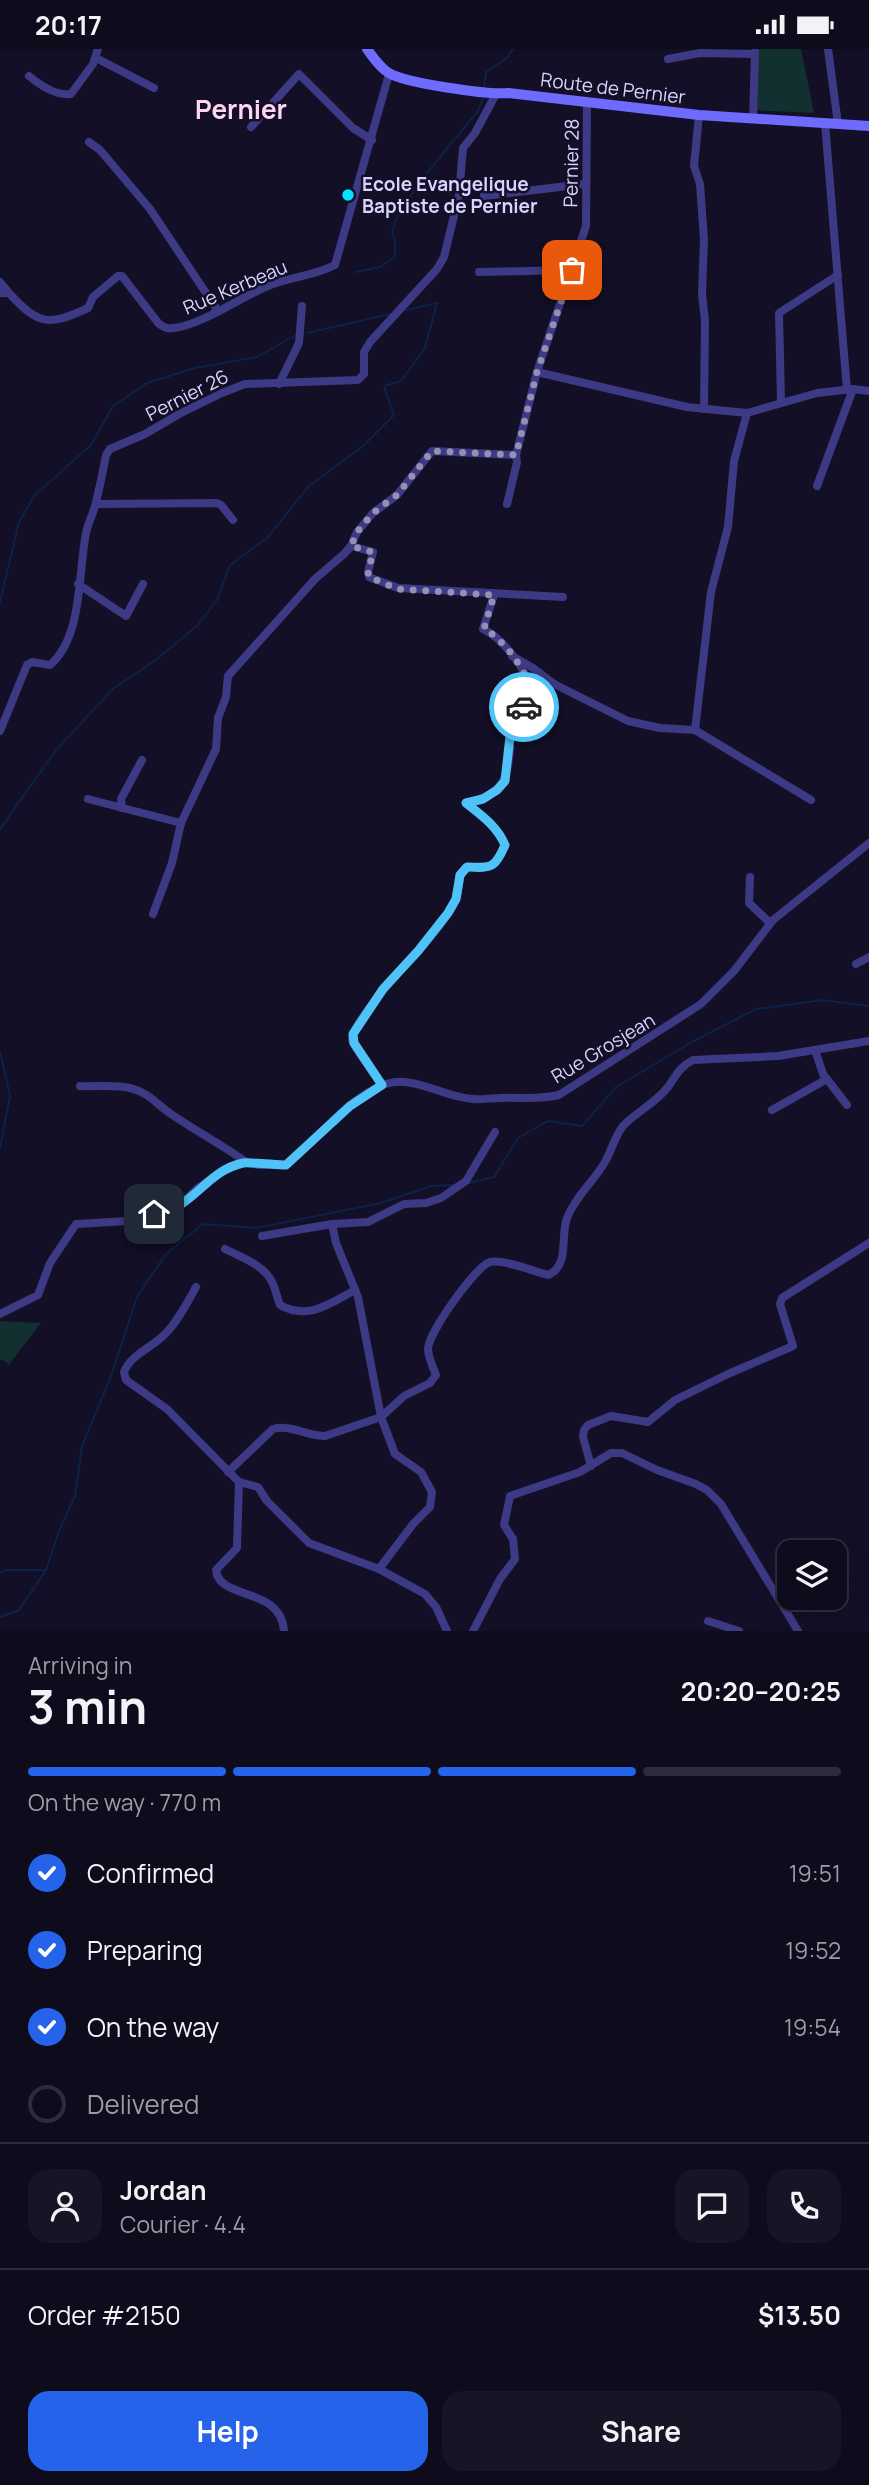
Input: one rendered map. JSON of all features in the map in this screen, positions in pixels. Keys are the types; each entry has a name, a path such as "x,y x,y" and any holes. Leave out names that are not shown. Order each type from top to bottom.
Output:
{"street":[{"path":"367,49 390,74"},
{"path":"828,49 838,124"},
{"path":"668,59 700,53 755,52 753,119"},
{"path":"29,76 53,91 68,95 74,92 97,54 154,88"},
{"path":"251,127 299,74 353,128 372,140"},
{"name":"Route de Pernier","path":"390,74 440,86 496,94 587,101 699,115 869,127"},
{"name":"Rue Kerbeau","path":"4,293 37,318 43,321 53,320 89,308 93,297 118,276 122,276 159,324 166,329 176,328 218,311 268,286 335,265 390,74"},
{"name":"Pernier 26","path":"0,731 27,665 32,662 50,665 69,636 76,618 78,584 87,528 96,504 106,454 110,449 245,384 358,380 364,374 365,352 387,323 437,269 444,257 459,195 463,148 475,134 496,94"},
{"name":"Pernier 28","path":"507,504 537,372 586,226 587,101"},
{"path":"699,115 694,166 700,184 704,240 704,409"},
{"path":"817,486 850,390 825,123"},
{"path":"89,142 150,209 218,311"},
{"path":"484,196 586,184"},
{"path":"479,272 572,270"},
{"path":"781,401 779,313 838,275"},
{"path":"0,282 4,293"},
{"path":"279,384 299,343 302,306"},
{"path":"537,372 687,407 747,412 817,393 869,391"},
{"path":"695,730 711,592 728,527 734,460 747,412"},
{"path":"153,914 172,863 181,823 216,749 218,718 226,697 228,676 316,579 351,546 357,532 373,513 397,495 432,451 516,455"},
{"path":"96,504 217,503 233,520"},
{"path":"351,546 373,552 369,577 398,589 564,597"},
{"path":"78,584 126,616 143,584"},
{"path":"494,595 484,629 498,638 512,656 529,683 531,698"},
{"path":"512,656 554,684 628,721 660,728 695,730 811,800"},
{"path":"382,1085 354,1043 353,1034 383,989 448,913 456,899 463,870 467,867 485,869 499,859 505,845 502,838 491,823 466,803 490,795 505,781 511,727 531,698 554,684"},
{"path":"122,808 121,799 142,760"},
{"path":"88,799 181,823"},
{"name":"Rue Grosjean","path":"246,1162 286,1165 350,1106 382,1085 404,1080 439,1093 473,1099 544,1099 559,1095 701,1004 734,971 771,923 869,843"},
{"path":"750,877 749,903 771,923"},
{"path":"856,964 869,957"},
{"path":"228,1472 273,1429 282,1426 325,1436 382,1417 404,1397 430,1383 436,1375 428,1350 430,1340 446,1311 480,1268 488,1262 498,1261 548,1275 555,1272 561,1264 566,1220 575,1202 606,1161 625,1124 668,1087 684,1064 693,1060 778,1056 869,1041"},
{"path":"815,1050 827,1079 847,1105"},
{"path":"772,1109 827,1079"},
{"path":"80,1086 128,1087 150,1096 170,1114 195,1127 212,1142 246,1162"},
{"path":"262,1236 332,1224 368,1223 404,1204 426,1203 441,1198 466,1181 495,1132"},
{"path":"0,1314 38,1295 50,1263 76,1224 130,1221 179,1206 199,1187 225,1170 246,1162"},
{"path":"332,1224 336,1243 355,1290 377,1383 382,1417 395,1454 421,1472 433,1500 379,1569"},
{"path":"591,1466 583,1437 588,1425 611,1416 648,1422 675,1400 793,1346 780,1304 782,1298 869,1243"},
{"path":"225,1249 249,1260 268,1275 278,1301 286,1308 304,1313 313,1311 355,1290"},
{"path":"196,1287 166,1333 133,1358 124,1372 126,1380 167,1409 239,1482 258,1486 267,1501 309,1543 379,1569 425,1594 436,1607 447,1631"},
{"path":"473,1631 500,1579 515,1559 513,1539 504,1525 510,1496 557,1481 591,1466 611,1453 622,1453 707,1490 721,1504 798,1631"},
{"path":"239,1482 240,1520 237,1548 216,1570 216,1575 225,1585 254,1595 271,1605 280,1614 284,1631"},
{"path":"708,1621 739,1631"}],"green space":[{"path":"753,49 801,49 814,113 753,110"},
{"path":"0,1321 41,1323 7,1367 8,1363 0,1359"}],"waterway":[{"path":"484,87 486,72 507,58 513,49"},
{"path":"356,272 380,267 395,257 395,240 392,233 395,221 418,184 478,111 483,98"},
{"path":"0,829 56,750 114,688 157,659 198,625 217,600 230,565 267,538 309,486 363,446 394,415 384,386 401,381 425,348 437,303 402,311"},
{"path":"307,333 390,314"},
{"path":"0,602 19,522 34,496 91,445 113,406 147,383 195,368 257,357 296,335"},
{"path":"469,1183 494,1177 518,1138 548,1121 582,1126 616,1087 692,1042 756,1009 823,1000 869,1006"},
{"path":"0,1052 10,1096 0,1148"},
{"path":"0,1617 19,1610 46,1570 59,1531 75,1496 82,1446 110,1379 137,1297 166,1254 203,1224 256,1228 381,1203 431,1186 453,1185"},
{"path":"0,1573 6,1570 44,1570"}],"way so far":[{"path":"524,707 531,698 529,683 498,638 484,629 494,595 398,589 369,577 373,552 351,546 357,532 373,513 406,486 432,451 516,455 537,372 572,270"}],"place":[{"name":"Ecole Evangelique Baptiste de Pernier","path":"348,195"}],"district":[{"name":"Pernier","path":"241,109"}],"route":[{"path":"154,1214 179,1206 199,1187 225,1170 246,1162 286,1165 350,1106 382,1085 354,1043 353,1034 383,989 448,913 456,899 463,870 467,867 485,869 499,859 505,845 502,838 491,823 466,803 483,799 505,781 511,727 524,707"}]}
